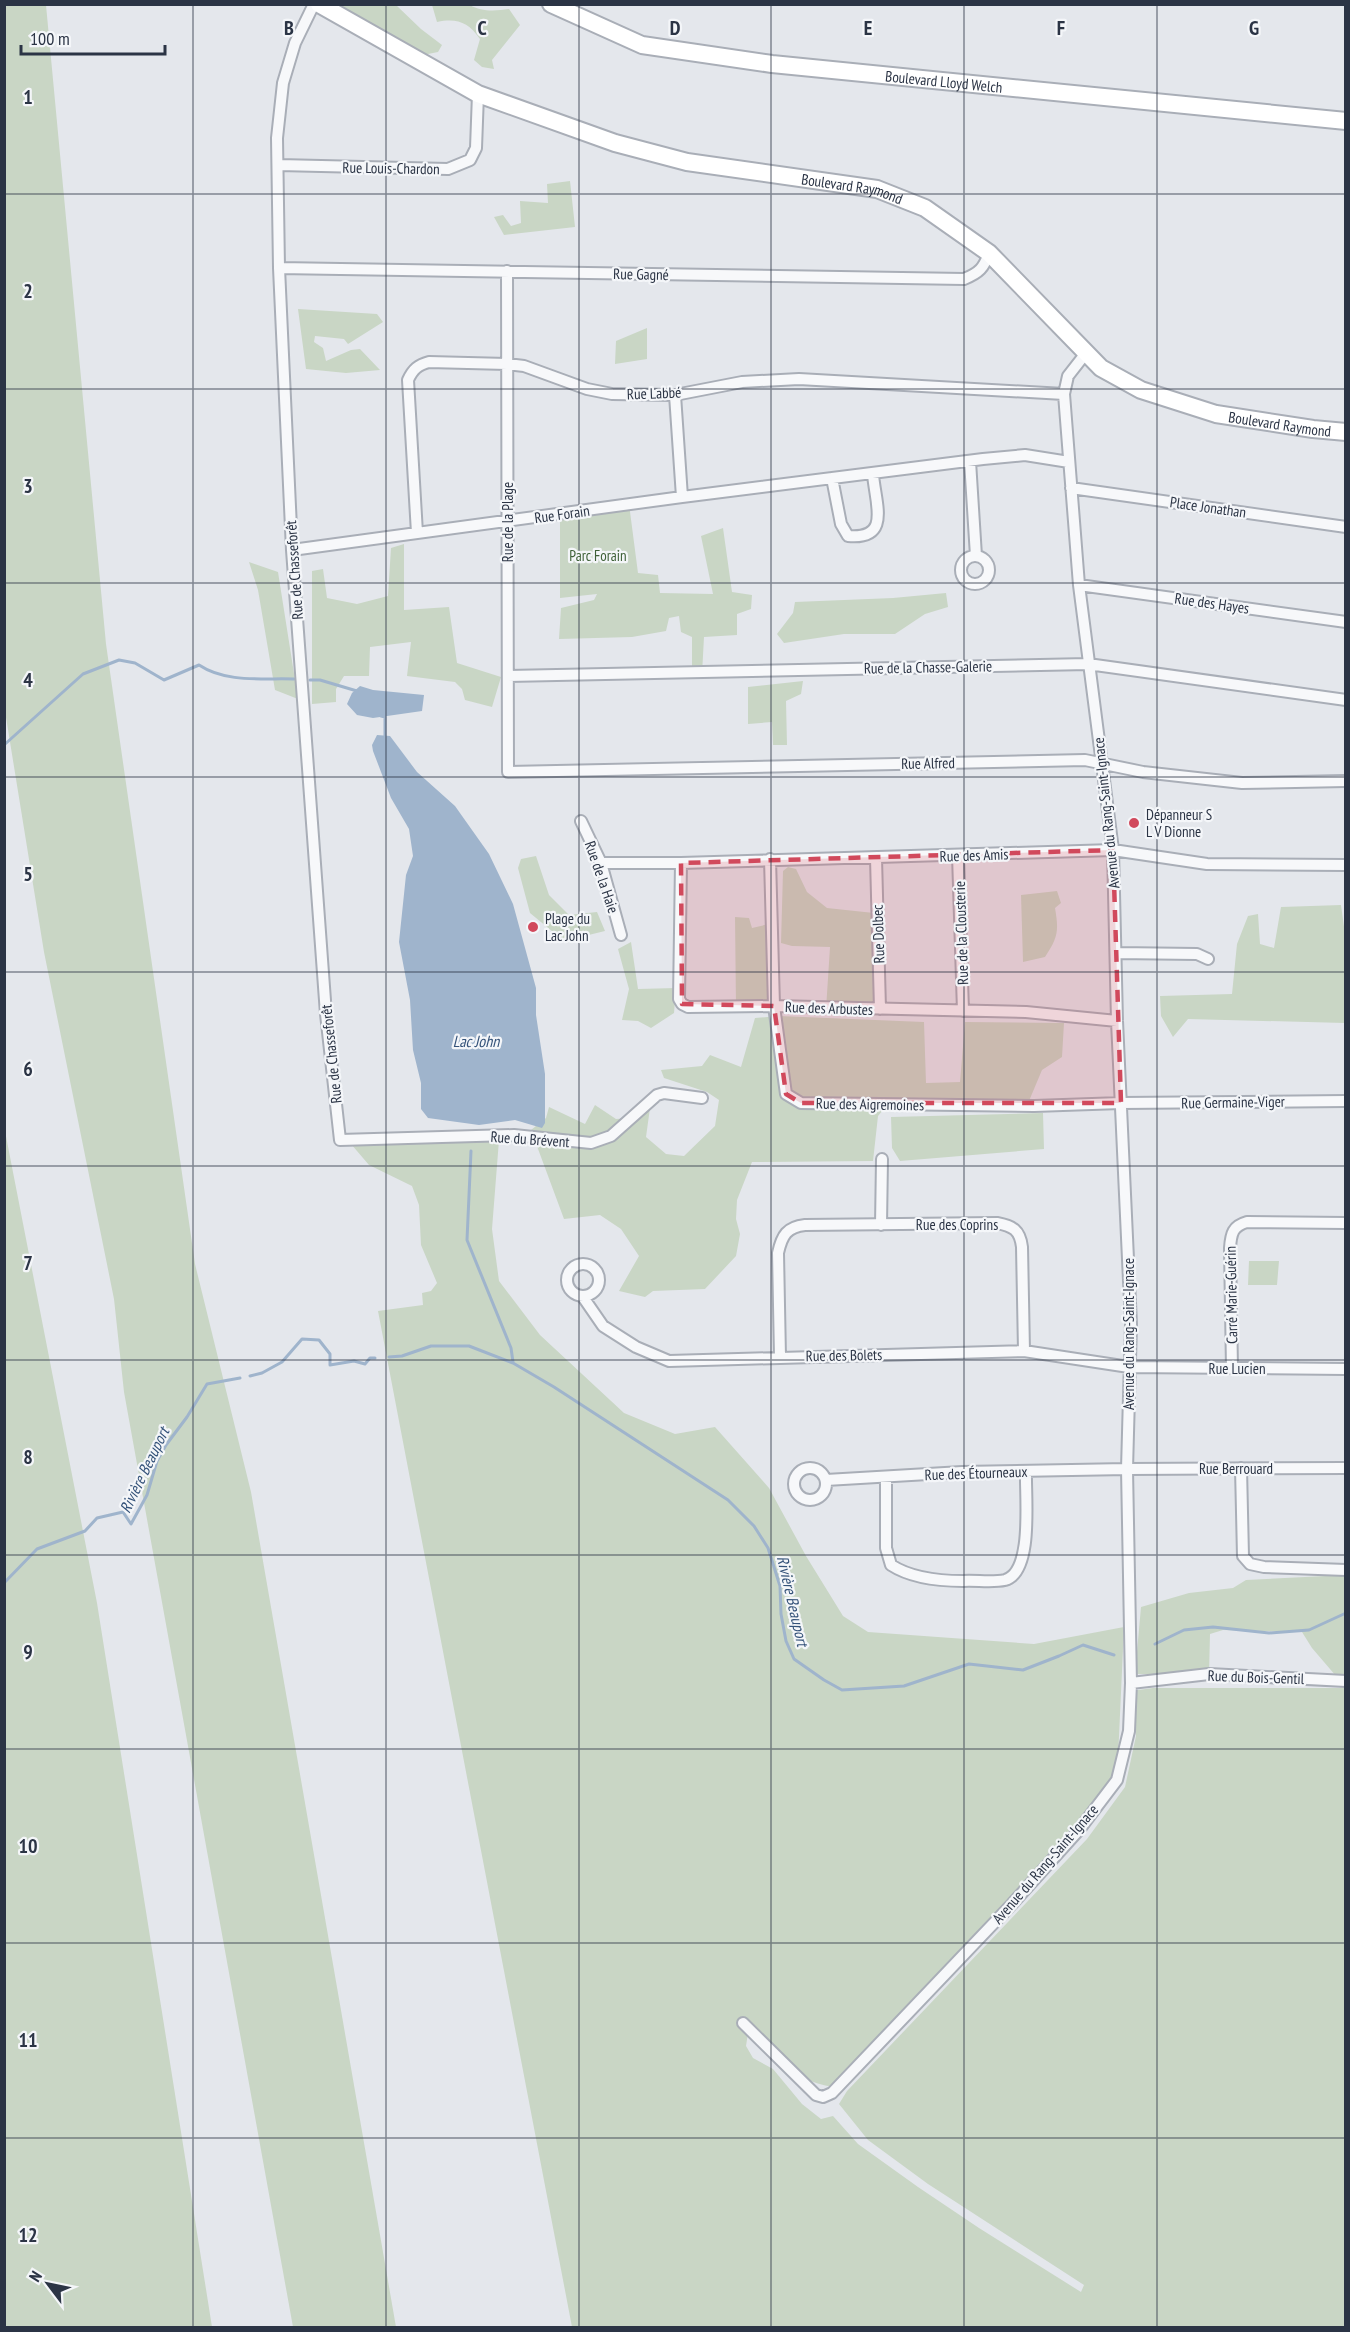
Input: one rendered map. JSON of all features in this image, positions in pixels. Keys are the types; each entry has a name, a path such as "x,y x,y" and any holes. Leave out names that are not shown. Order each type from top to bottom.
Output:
{"street":[{"name":"Rue de Chasseforêt","path":"314,4 295,43 283,83 277,138 279,268 292,550 326,1014 340,1140"},
{"name":"Boulevard Raymond","path":"319,4 478,94 615,143 687,162 877,189 925,208 989,253 1101,368 1141,390 1216,414 1346,432"},
{"name":"Boulevard Lloyd Welch","path":"551,4 642,45 772,63 1346,121"},
{"name":"Rue Louis-Chardon","path":"279,165 448,169 470,160 476,148 478,94"},
{"name":"Rue Gagné","path":"279,268 964,279 978,273 985,265 989,253"},
{"name":"Rue de la Plage","path":"507,271 508,772"},
{"name":"Avenue du Rang-Saint-Ignace","path":"743,2023 816,2095 823,2097 832,2093 1012,1904 1079,1830 1117,1780 1129,1731 1131,1683 1127,1468 1128,1367 1131,1324 1117,1021 1113,850 1079,585 1064,394 1068,376 1086,353"},
{"name":"Rue Labbé","path":"417,533 408,380 412,371 419,365 429,362 524,366 595,391 612,394 675,395 742,382 799,379 1064,394"},
{"path":"675,395 682,497"},
{"name":"Rue Forain","path":"292,550 970,461 1024,455 1069,462"},
{"path":"970,461 976,556"},
{"path":"832,478 841,525 848,536 863,537 871,533 877,525 878,514 873,474"},
{"name":"Place Jonathan","path":"1071,488 1346,526"},
{"name":"Rue des Hayes","path":"1079,585 1346,621"},
{"name":"Rue de la Chasse-Galerie","path":"508,676 1088,664 1346,700"},
{"name":"Rue Alfred","path":"508,772 1073,760 1143,772 1242,783 1346,782"},
{"name":"Rue de la Haie","path":"581,821 601,863 621,935"},
{"name":"Rue des Amis","path":"601,863 681,863 1113,850 1207,864 1346,865"},
{"name":"Rue de la Clousterie","path":"958,855 963,1011"},
{"name":"Rue Dolbec","path":"876,858 880,1009"},
{"name":"Rue des Aigremoines","path":"770,859 774,1006 786,1094 801,1103 1034,1106 1121,1103"},
{"name":"Rue des Arbustes","path":"681,863 679,999 682,1004 695,1007 774,1006 1026,1012 1117,1021"},
{"path":"1116,953 1197,954 1208,959"},
{"name":"Rue du Brévent","path":"340,1140 514,1135 591,1143 611,1136 657,1095 664,1093 702,1098"},
{"name":"Rue Germaine-Viger","path":"1121,1103 1346,1101"},
{"path":"881,1225 882,1159"},
{"name":"Carré Marie-Guérin","path":"1232,1368 1230,1248 1233,1230 1238,1225 1247,1222 1346,1223"},
{"name":"Rue des Coprins","path":"780,1357 778,1252 785,1231 794,1226 805,1225 997,1223 1016,1229 1021,1236 1022,1247 1024,1351"},
{"name":"Rue des Bolets","path":"583,1297 603,1326 636,1347 669,1361 1024,1351 1128,1367"},
{"name":"Rue Lucien","path":"1128,1367 1346,1369"},
{"name":"Rue Berrouard","path":"1127,1468 1346,1468"},
{"name":"Rue des Étourneaux","path":"826,1480 1127,1468"},
{"path":"1241,1468 1243,1556 1250,1564 1264,1567 1346,1570"},
{"path":"885,1477 886,1548 891,1565 905,1574 952,1581 1005,1580 1018,1570 1024,1553 1026,1471"},
{"name":"Rue du Bois-Gentil","path":"1131,1683 1209,1674 1346,1681"}],"highlighted area":[{"path":"1113,850 1121,1103 801,1103 786,1094 774,1006 682,1004 681,863"}],"green space":[{"path":"4,5 46,5 106,644 195,1264 251,1492 396,2327 293,2327 124,1392 114,1299 44,952 5,711"},
{"path":"336,5 396,5 442,45 438,52 418,56"},
{"path":"432,5 470,5 489,10 509,9 520,25 492,60 494,69 482,67 474,60 480,39 476,33 456,21 437,22"},
{"path":"570,181 575,227 504,235 494,217 503,215 511,226 521,223 520,201 548,203 547,184"},
{"path":"298,309 377,314 383,322 348,344 344,339 315,336 314,342 323,348 326,361 351,350 360,349 380,370 346,373 306,369"},
{"path":"647,328 647,359 615,364 616,341"},
{"name":"Parc Forain","path":"629,504 638,573 658,575 660,593 713,594 701,536 723,528 732,592 752,595 751,609 737,614 737,635 704,637 702,674 692,673 692,637 681,632 679,616 669,618 666,631 632,637 559,639 561,608 594,600 597,594 560,598 560,514"},
{"path":"404,544 404,610 449,607 457,663 501,677 492,707 465,700 462,689 455,682 407,676 411,642 370,647 369,676 344,676 336,689 336,702 312,704 312,571 323,569 327,598 357,604 388,596 391,548"},
{"path":"249,562 278,572 298,699 275,690 258,590"},
{"path":"946,593 948,607 925,614 895,634 844,634 784,643 777,634 793,613 795,602 893,598"},
{"path":"803,681 801,694 786,701 787,745 773,745 772,722 748,724 748,687"},
{"path":"536,856 549,895 569,915 597,912 605,931 564,941 530,913 518,868 521,859"},
{"path":"788,867 796,869 807,892 827,908 874,913 882,1009 826,1009 830,947 792,946 781,943 783,871"},
{"path":"1057,891 1061,903 1055,908 1057,928 1053,944 1045,957 1023,962 1021,895"},
{"path":"1341,905 1346,941 1345,1023 1188,1019 1173,1037 1161,1016 1160,996 1232,994 1237,944 1248,916 1258,914 1260,944 1274,948 1281,907"},
{"path":"735,917 749,918 752,928 773,923 775,1005 736,1008"},
{"path":"631,942 638,989 676,988 674,1013 651,1028 638,1021 622,1020 629,989 618,949"},
{"path":"779,1016 924,1022 926,1083 960,1082 965,1022 1064,1023 1062,1057 1042,1070 1029,1101 887,1105 878,1116 873,1161 752,1162 737,1200 736,1219 740,1234 736,1256 705,1289 653,1291 645,1297 619,1291 639,1256 621,1229 600,1215 564,1219 531,1130 546,1118 549,1107 585,1124 595,1105 616,1119 630,1118 650,1108 646,1137 666,1154 684,1156 715,1126 719,1100 707,1092 664,1078 661,1070 702,1066 710,1055 741,1067 755,1018"},
{"path":"1043,1113 1044,1149 900,1161 892,1148 891,1117"},
{"path":"4,1126 97,1603 212,2327 5,2327"},
{"path":"499,1140 492,1229 499,1281 540,1335 624,1413 675,1434 715,1427 769,1488 806,1556 843,1616 868,1632 1034,1644 1124,1627 1117,1780 1079,1830 835,2088 807,2079 773,2044 758,2035 748,2033 746,2046 753,2058 773,2069 802,2104 821,2119 833,2116 858,2144 918,2187 1081,2292 1084,2285 928,2184 868,2140 839,2104 847,2091 1087,1839 1125,1787 1136,1736 1131,1691 1153,1688 1345,1688 1345,2327 572,2327 378,1311 423,1305 422,1293 431,1291 437,1283 421,1245 419,1205 412,1186 369,1165 351,1144"},
{"path":"1249,1261 1279,1261 1277,1285 1248,1285"},
{"path":"1345,1575 1345,1676 1336,1676 1312,1648 1302,1632 1223,1630 1210,1634 1209,1674 1135,1674 1141,1607 1189,1593 1233,1588 1246,1580"}],"water":[{"path":"360,686 373,690 424,695 422,711 373,718 357,715 347,704 352,693"},
{"name":"Lac John","path":"377,735 390,736 417,772 455,806 489,854 513,904 536,988 536,1015 545,1074 545,1123 542,1128 515,1120 479,1125 428,1118 421,1109 421,1083 413,1050 410,1000 399,942 406,875 413,856 409,829 391,798 373,751 372,745"}],"waterway":[{"path":"4,745 83,674 119,660 135,663 164,680 199,665 210,671 232,677 294,679"},
{"path":"310,680 320,680 357,691"},
{"path":"381,716 385,717 385,736"},
{"path":"471,1151 467,1240 511,1348 513,1362"},
{"name":"Rivière Beauport","path":"250,1376 262,1373 282,1362 302,1339 319,1340 330,1354 330,1365 354,1361 365,1364 370,1358 375,1358"},
{"name":"Rivière Beauport","path":"389,1357 402,1356 431,1346 469,1346 513,1363 728,1500 754,1526 768,1548 780,1586 781,1614 786,1641 794,1659 842,1690 904,1686 969,1664 1023,1670 1083,1645 1114,1655"},
{"name":"Rivière Beauport","path":"4,1583 37,1549 85,1531 97,1518 123,1512 131,1524 147,1495 157,1461 207,1384 240,1378"},
{"name":"Rivière Beauport","path":"1155,1644 1184,1630 1213,1627 1269,1633 1309,1630 1346,1613"}],"place":[{"name":"Dépanneur S L V Dionne","path":"1134,823"},
{"name":"Plage du Lac John","path":"533,927"}]}
